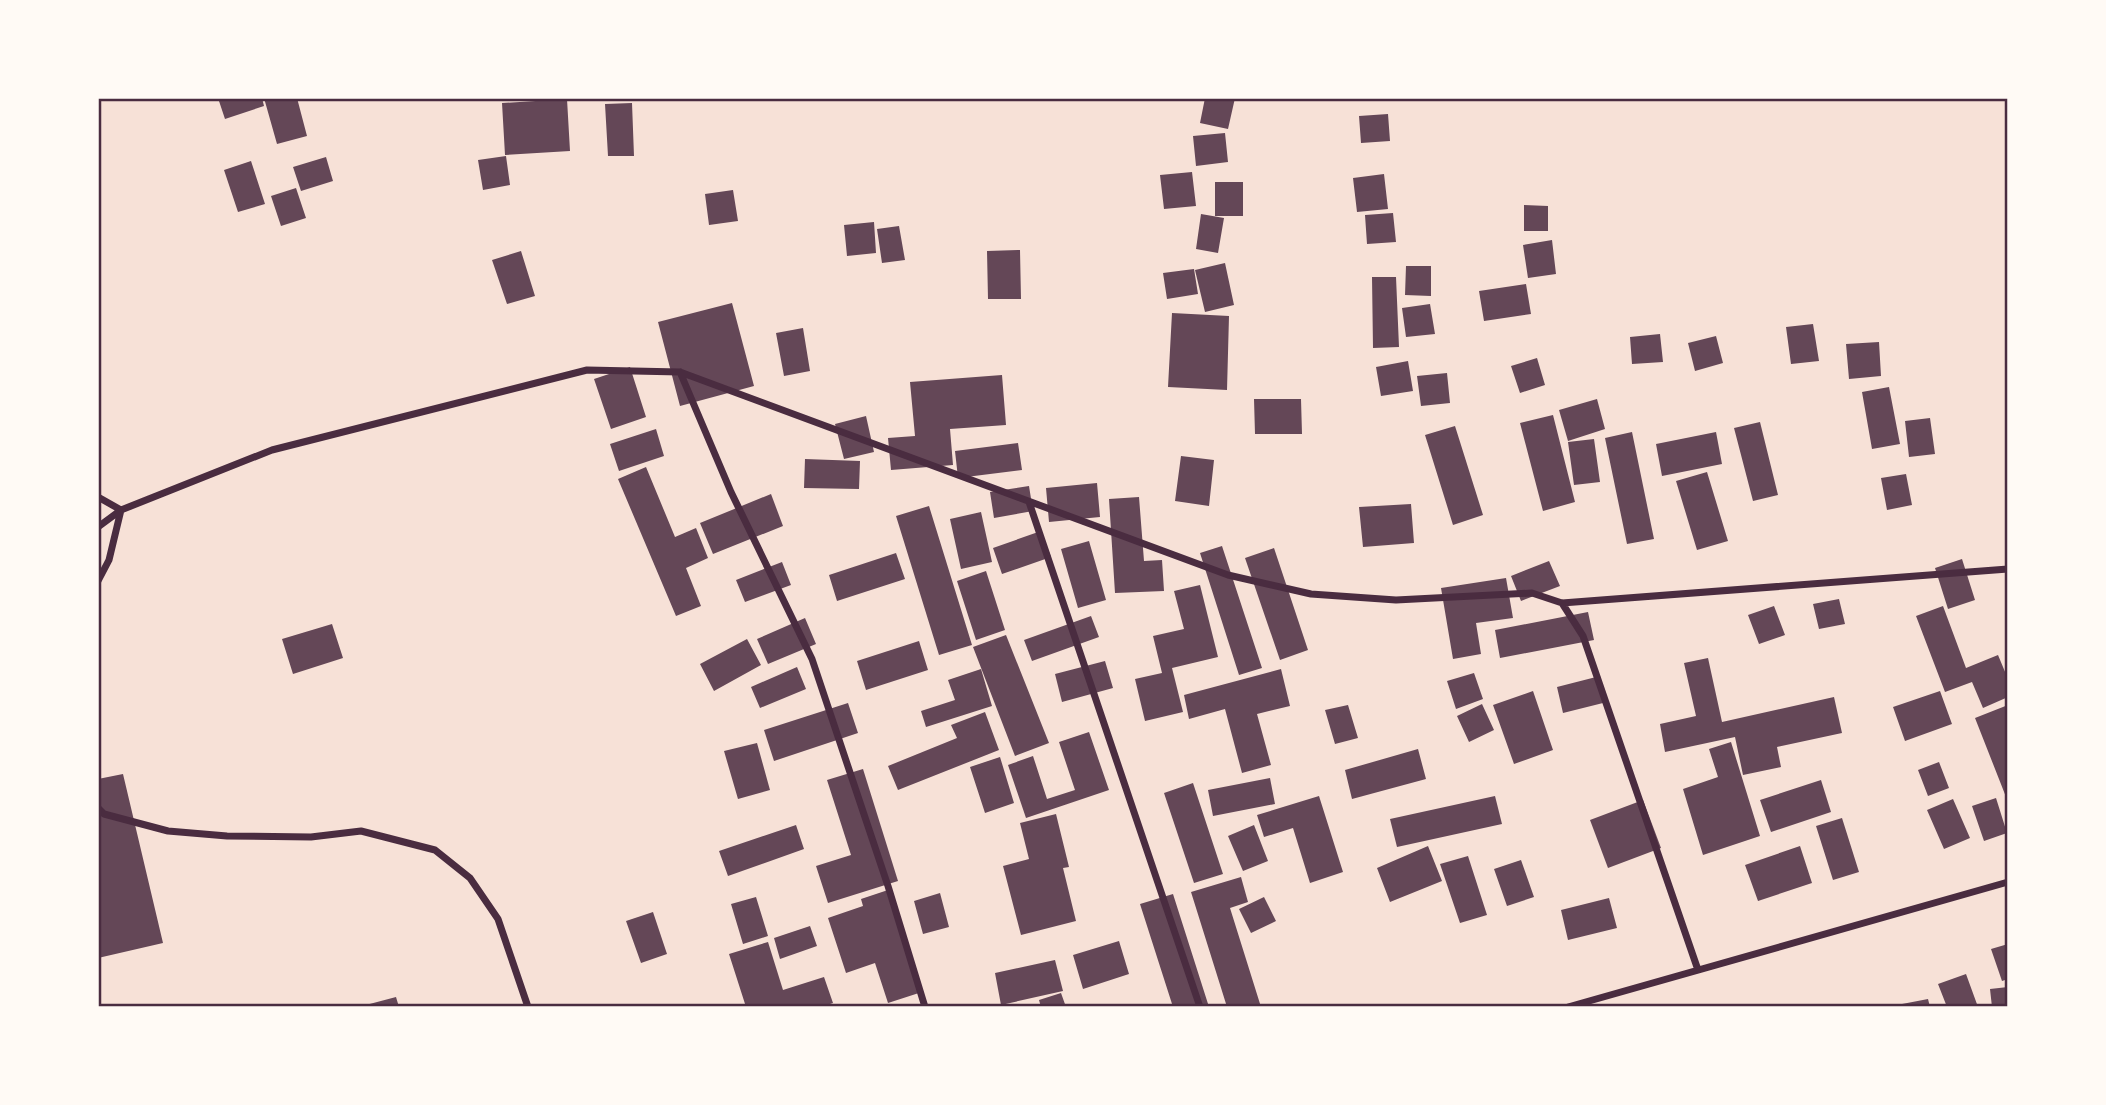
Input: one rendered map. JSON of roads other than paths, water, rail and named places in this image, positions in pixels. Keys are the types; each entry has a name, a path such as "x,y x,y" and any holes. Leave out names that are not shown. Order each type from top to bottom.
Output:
{"street":[{"path":"98,527 121,510 272,450 587,370 680,372 1228,575 1311,594 1396,600 1532,593 1562,603 2008,569"},
{"path":"680,372 731,492 812,659 888,886 925,1007"},
{"path":"98,497 121,510"},
{"path":"1029,502 1200,1007"},
{"path":"98,581 109,560 121,510"},
{"path":"1562,603 1583,636 1698,970"},
{"path":"98,808 104,814 168,831 228,836 311,837 361,831 435,850 470,878 498,919 528,1007"},
{"path":"1568,1007 2008,882"}]}
